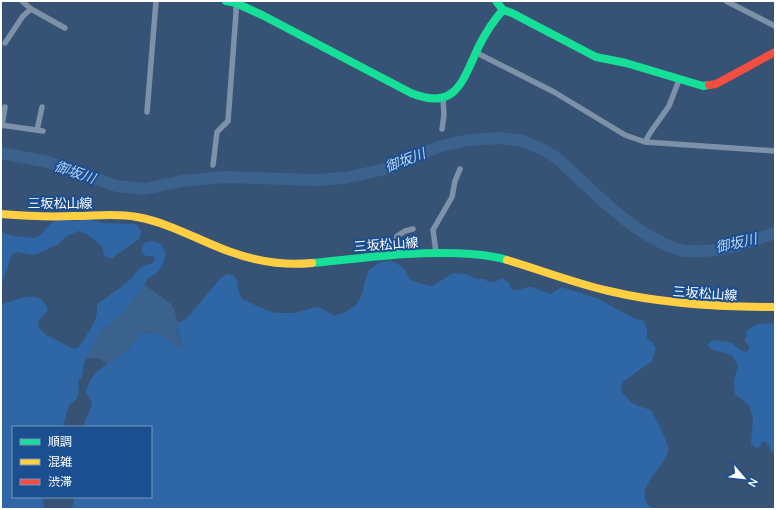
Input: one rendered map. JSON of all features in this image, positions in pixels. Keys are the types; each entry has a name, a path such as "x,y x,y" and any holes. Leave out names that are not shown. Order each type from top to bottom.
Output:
{"main road":[{"path":"226,1 236,2 411,93 429,100 443,98 455,92 491,24 497,15 503,10"},
{"path":"496,1 503,10 512,13 596,57 626,63 703,86 716,84 775,52"},
{"name":"三坂松山線","path":"1,214 37,216 115,215 140,218 181,230 238,255 273,263 313,263 398,254 436,252 465,253 502,258 609,291 661,301 731,307 775,307"}],"street":[{"path":"22,1 65,28"},
{"path":"147,112 156,1"},
{"path":"726,1 775,26"},
{"path":"213,165 217,132 228,121 236,2"},
{"path":"5,43 23,16 31,8"},
{"path":"477,53 554,92 625,135 645,142 775,151"},
{"path":"645,142 669,106 679,80"},
{"path":"442,129 444,115 443,98"},
{"path":"5,107 2,126 40,130 42,107"},
{"path":"436,252 433,230 452,197 455,181 460,169"},
{"path":"398,254 396,242 397,236 405,231 413,229"}],"shaded area":[{"path":"89,218 100,223 134,224 139,227 141,232 140,238 111,259 104,255 103,247 87,234 79,231 68,235 57,245 35,255 17,252 12,254 1,286 1,232 13,236 34,238 42,234 50,224 58,220 79,221"},
{"path":"152,241 161,244 166,254 162,266 158,272 147,279 145,285 128,308 102,331 85,359 82,376 78,382 79,390 77,399 69,405 63,426 12,426 12,498 43,498 44,509 1,509 1,304 28,297 40,299 48,310 39,320 38,327 45,334 74,349 79,347 94,322 97,304 130,280 139,269 153,263 155,259 153,256 146,256 141,251 144,243"},
{"path":"391,261 398,264 407,273 410,280 432,286 453,273 466,274 476,279 484,279 489,282 495,282 502,278 509,283 512,290 531,287 551,294 561,287 597,298 633,318 644,321 647,330 647,339 652,342 656,348 652,361 623,382 621,391 630,401 638,406 651,410 668,446 664,460 647,485 645,492 645,499 652,509 72,509 74,498 152,498 152,426 83,426 92,405 86,393 88,384 95,373 128,349 140,333 148,332 159,334 182,349 182,342 178,331 178,323 186,319 220,279 227,274 233,275 237,280 242,299 259,307 275,313 295,313 317,307 334,316 344,313 356,305 362,294 368,271 380,262"},
{"path":"145,285 171,304 178,323 177,332 184,347 182,349 159,334 148,332 140,333 128,349 107,365 100,359 85,359 102,331 128,308"},
{"path":"775,323 775,454 770,450 766,442 761,442 761,446 757,448 751,444 753,419 749,405 735,394 734,381 738,365 731,355 711,349 707,345 713,340 726,342 733,344 742,351 747,352 750,347 745,341 747,330 758,324"}],"waterway":[{"name":"御坂川","path":"1,153 48,162 117,186 144,189 182,181 226,177 317,180 344,178 381,170 441,146 469,140 499,138 522,141 544,150 558,159 599,198 629,222 644,233 677,249 693,251 722,249 775,233"}],"traffic: fast":[{"path":"226,1 236,3 262,15 411,93 426,98 439,98 449,95 456,89 463,80 484,36 503,10"},
{"path":"496,1 503,10 512,13 596,57 626,63 703,86 709,85"},
{"path":"312,263 391,255 431,253 476,254 507,260"}],"traffic: slow":[{"path":"1,214 28,216 113,215 137,217 161,223 217,247 248,258 290,264 312,263"},
{"path":"507,260 583,284 650,299 691,304 775,307"}],"traffic: jam":[{"path":"709,85 716,84 775,52"}]}
